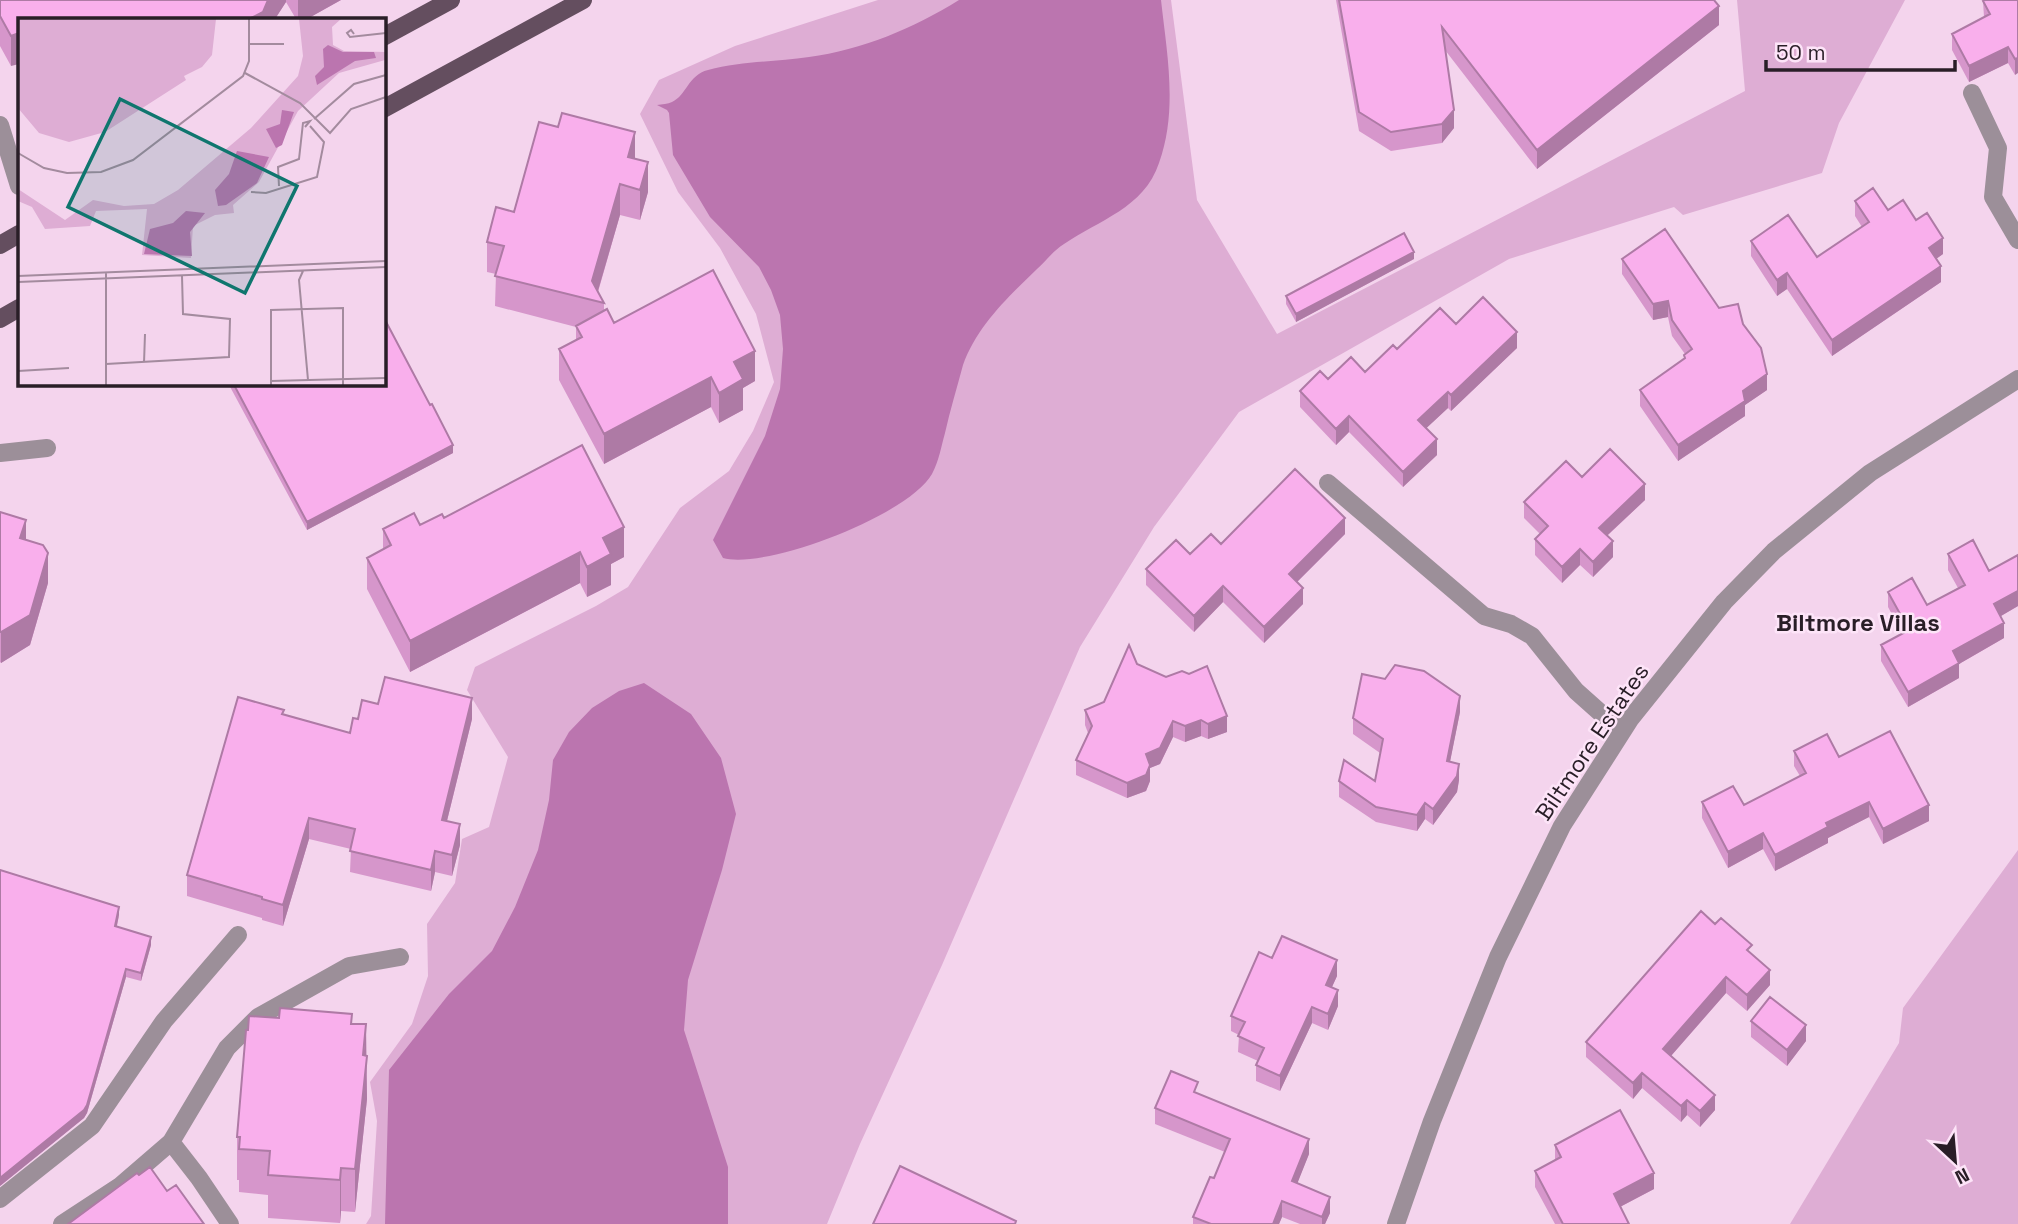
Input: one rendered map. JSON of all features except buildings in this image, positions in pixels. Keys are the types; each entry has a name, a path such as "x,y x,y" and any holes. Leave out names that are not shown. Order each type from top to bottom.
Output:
{"main road":[{"path":"385,36 451,0"},
{"path":"385,108 583,0"},
{"path":"0,319 18,309"}],"street":[{"path":"1972,93 1998,148 1993,197 2018,240"},
{"path":"0,125 18,183"},
{"name":"Biltmore Estates","path":"1396,1224 1432,1121 1498,957 1562,826 1622,732 1724,601 1774,551 1870,473 2018,379"},
{"path":"0,453 47,448"},
{"path":"1328,483 1484,616 1511,624 1532,636 1576,691 1622,732"},
{"path":"0,1199 92,1126 164,1021 239,935"},
{"path":"62,1224 120,1186 171,1142 227,1048 258,1017 349,966 400,957"},
{"path":"171,1142 230,1224"}],"shaded area":[{"path":"878,0 1171,0 1197,200 1277,334 1745,91 1737,0 1905,0 1839,123 1822,173 1683,215 1674,207 1509,259 1239,412 1154,527 1080,647 827,1224 366,1224 371,1216 377,1121 370,1082 412,1024 428,976 427,924 455,883 462,839 489,827 508,757 467,690 475,667 628,587 680,508 729,471 753,431 774,382 756,314 720,248 678,192 640,114 659,80 735,46"},
{"path":"959,0 1161,0 1170,102 1165,143 1159,163 1143,191 1132,202 1057,249 1005,301 976,337 963,365 940,454 932,474 918,490 867,522 802,548 743,560 723,558 713,540 765,436 780,389 783,349 780,315 759,267 710,217 673,155 669,113 657,105 677,99 696,76 708,70 829,54 848,49 906,28"},
{"path":"644,683 691,714 721,758 736,814 722,870 688,980 684,1030 728,1167 728,1224 385,1224 389,1070 449,994 492,951 515,907 538,850 549,800 553,760 569,732 592,708 619,691"},
{"path":"2018,850 2018,1224 1790,1224 1899,1043 1903,1008"}],"district":[{"name":"Biltmore Villas","path":"1858,622"}]}
